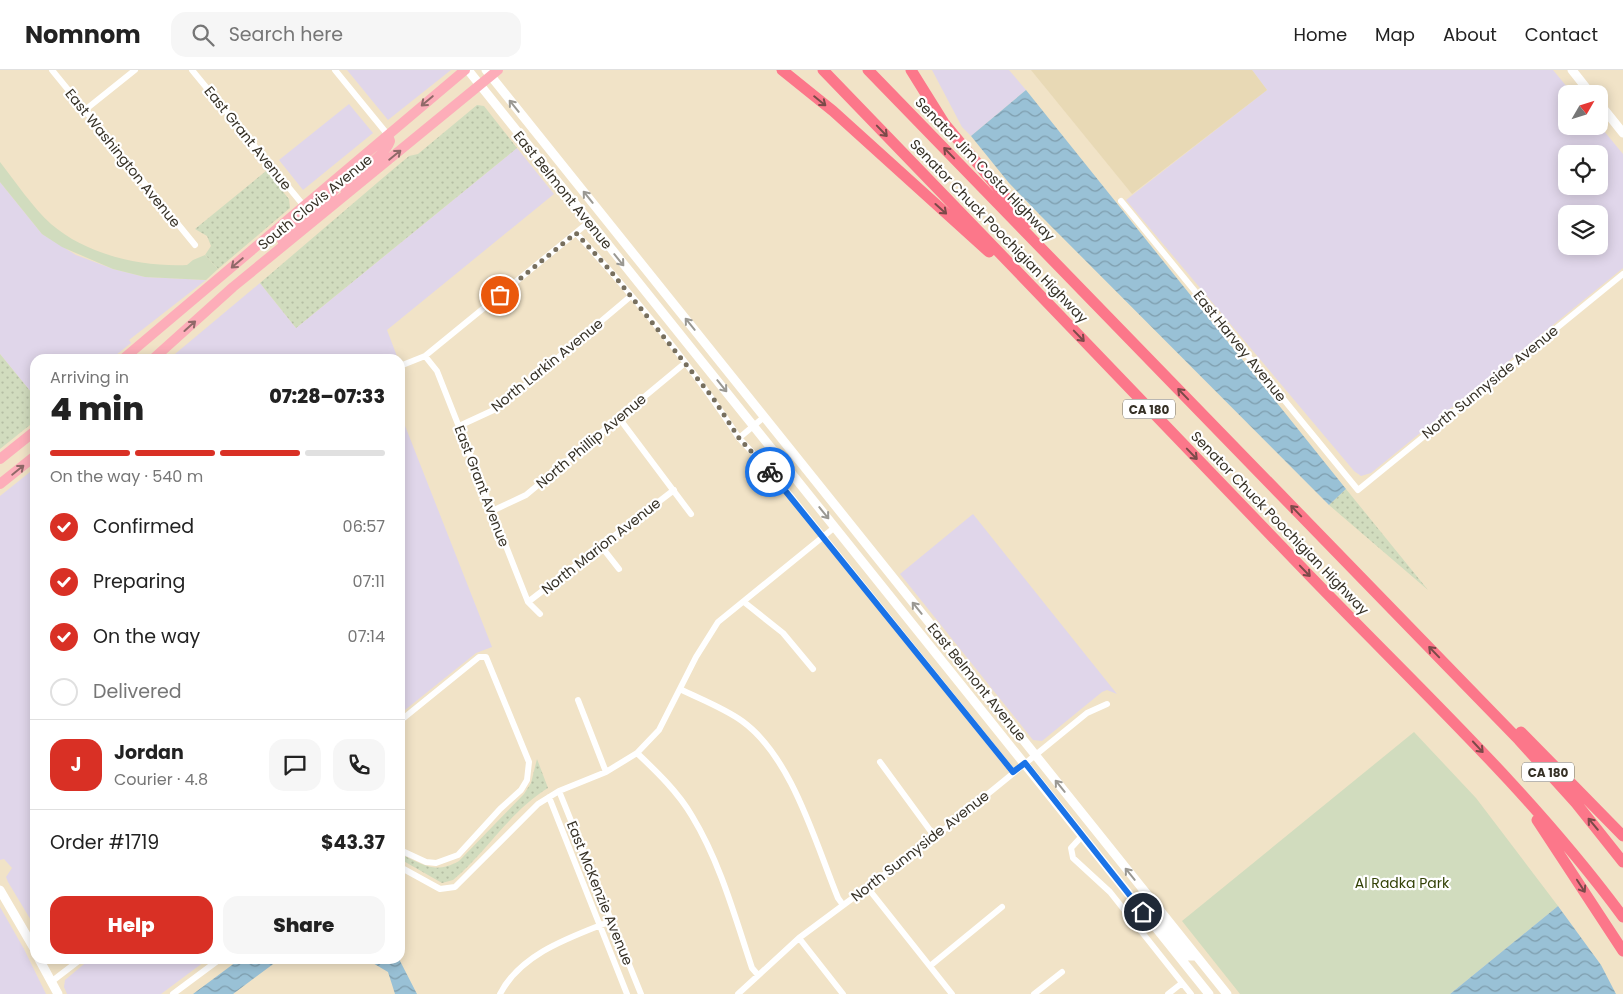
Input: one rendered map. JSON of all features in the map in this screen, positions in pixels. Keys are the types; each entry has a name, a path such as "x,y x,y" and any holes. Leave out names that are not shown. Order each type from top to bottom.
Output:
{"highway":[{"path":"782,70 832,111 1058,314"},
{"name":"Senator Chuck Poochigian Highway","path":"824,70 1504,774 1623,916"},
{"name":"Senator Jim Costa Highway","path":"868,70 1080,288"},
{"path":"911,70 944,123 1080,288"},
{"name":"Senator Chuck Poochigian Highway","path":"1080,288 1542,764 1623,862"},
{"path":"1468,687 1524,735 1623,836"},
{"path":"1504,774 1562,856 1623,951"}],"main road":[{"name":"South Clovis Avenue","path":"128,354 466,70"},
{"name":"South Clovis Avenue","path":"159,354 330,207 480,85 491,72"},
{"path":"330,207 350,178 386,149 390,141 388,135"},
{"path":"284,246 282,240 285,234 330,196 351,166"},
{"path":"0,459 30,434"},
{"path":"0,468 19,444"},
{"path":"0,484 30,460"}],"street":[{"name":"East Washington Avenue","path":"52,70 194,245"},
{"path":"85,110 135,70"},
{"name":"East Grant Avenue","path":"192,70 304,206"},
{"path":"335,70 388,135"},
{"name":"East Belmont Avenue","path":"466,70 480,85 1209,994"},
{"path":"1572,70 1584,85"},
{"name":"East Belmont Avenue","path":"491,72 764,417 1226,994"},
{"path":"1608,114 1623,133"},
{"name":"East Harvey Avenue","path":"1121,201 1358,490"},
{"path":"405,364 425,356 589,222"},
{"name":"East Belmont Avenue","path":"576,233 685,362 713,398 739,438 778,480 1013,772"},
{"name":"North Sunnyside Avenue","path":"1358,490 1623,274"},
{"name":"North Larkin Avenue","path":"459,426 498,408 631,296"},
{"name":"East Grant Avenue","path":"425,356 437,372 528,602 540,614"},
{"name":"North Phillip Avenue","path":"492,511 526,495 685,362"},
{"path":"739,438 764,417"},
{"path":"619,418 691,514"},
{"name":"North Marion Avenue","path":"528,602 674,490"},
{"path":"405,870 440,889 455,887 519,820 549,797 606,772 637,753 659,730 711,630 835,527"},
{"path":"601,546 619,569"},
{"path":"744,602 783,633 813,669"},
{"path":"405,717 479,657 486,657 530,762 527,780 521,790 500,809 458,855 436,863 426,862 405,852"},
{"path":"680,689 742,721 763,741 788,776 843,906"},
{"path":"578,700 606,772"},
{"name":"North Sunnyside Avenue","path":"738,994 799,938 934,837 1087,714 1107,704"},
{"path":"637,753 664,779 692,814 712,854 752,968 758,975"},
{"path":"880,762 934,837"},
{"name":"East McKenzie Avenue","path":"559,792 641,994"},
{"name":"East McKenzie Avenue","path":"549,797 627,994"},
{"path":"1082,836 1071,848 1073,858 1110,892 1191,994"},
{"path":"867,887 952,994"},
{"path":"0,890 30,941"},
{"path":"1131,898 1155,916 1188,956 1196,956"},
{"path":"930,966 1002,906"},
{"path":"500,994 512,977 539,954 611,921"},
{"path":"799,938 843,994"},
{"path":"42,964 58,994"},
{"path":"52,982 75,964"},
{"path":"172,994 213,964"},
{"path":"1034,994 1062,972"},
{"path":"1168,994 1182,983"}],"shaded area":[{"path":"347,70 451,70 388,120"},
{"path":"932,70 1009,70 1026,90 971,136 962,127"},
{"path":"1031,70 1252,70 1267,90 1132,194"},
{"path":"1252,70 1553,70 1566,85 1558,85 1558,135 1607,135 1623,154 1623,268 1371,473 1361,476 1354,471 1126,200 1267,90"},
{"path":"349,104 373,133 303,190 279,160"},
{"path":"517,148 554,194 387,330 396,354 175,354 260,283 296,328"},
{"path":"0,182 42,234 76,255 113,269 145,277 206,280 129,340 131,343 117,354 30,354 30,391 0,354"},
{"path":"405,426 492,647 476,653 405,710"},
{"path":"30,472 30,919 6,877 12,868 4,859 0,860 0,496"},
{"path":"973,514 1117,694 1107,690 1102,692 1042,741 1033,740 900,574"},
{"path":"0,907 24,949 46,994 0,994"},
{"path":"84,964 201,964 161,994 67,994 64,987 65,980"}],"green space":[{"path":"477,105 484,106 517,148 296,328 260,283 409,156 418,154"},
{"path":"0,162 44,218 65,235 81,244 115,257 151,264 187,265 205,255 218,269 206,280 145,277 113,269 62,247 42,234 0,182"},
{"path":"266,171 289,199 290,208 218,269 205,255 211,246 207,236 195,229"},
{"path":"0,354 30,391 30,425 0,449"},
{"path":"1346,489 1428,590 1329,505"},
{"name":"Al Radka Park","path":"1414,732 1476,798 1558,906 1450,994 1240,994 1182,921"},
{"path":"537,759 548,788 522,808 453,880 442,883 405,862 405,856 435,868 459,861 524,794 531,783"}],"water":[{"path":"1026,90 1346,489 1329,505 1039,214 1009,183 971,136"},
{"path":"1558,906 1601,965 1616,994 1450,994"},
{"path":"233,964 273,964 233,994 193,994"},
{"path":"374,964 402,964 417,994 395,994 388,972"}],"way so far":[{"path":"500,295 576,233 608,268 685,362 713,398 739,438 770,472"}],"route":[{"path":"770,472 1013,772 1025,763 1143,912"}]}
